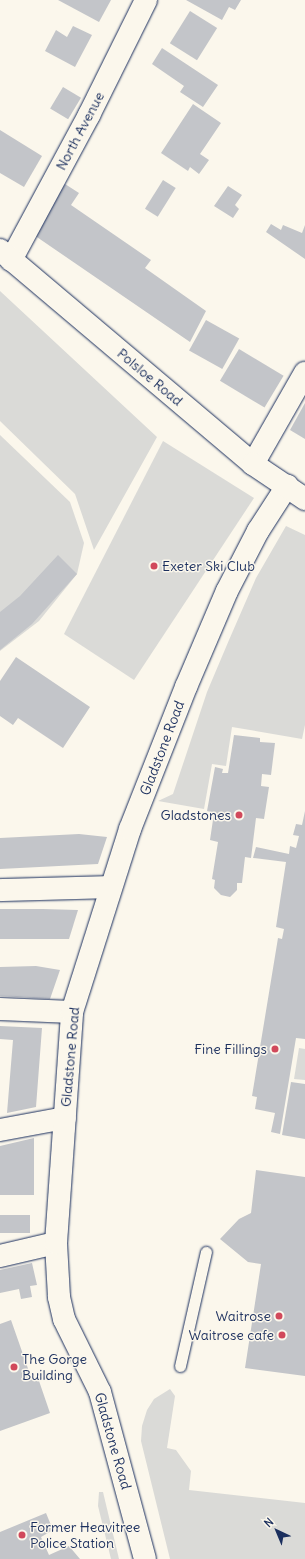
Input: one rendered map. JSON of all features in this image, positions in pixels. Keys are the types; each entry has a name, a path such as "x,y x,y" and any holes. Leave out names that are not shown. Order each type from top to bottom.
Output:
{"street":[{"name":"North Avenue","path":"6,255 89,115 146,0"},
{"name":"Polsloe Road","path":"6,255 253,464 305,499"},
{"path":"253,464 305,373"},
{"name":"Gladstone Road","path":"145,1559 100,1392 61,1310 56,1277 56,1243 72,1012 111,887 139,807 227,591 258,531 286,486"},
{"path":"0,890 111,887"},
{"path":"0,1009 72,1012"},
{"path":"0,1130 65,1118"},
{"path":"0,1256 56,1243"}],"lane":[{"path":"180,1366 206,1252"}],"shaded area":[{"path":"0,291 157,437 94,550 75,494 0,421"},
{"path":"0,435 70,502 84,543 77,574 39,621 0,651"},
{"name":"Exeter Ski Club","path":"163,441 254,498 134,680 64,634"},
{"path":"286,526 305,535 305,725 302,739 232,727 226,766 212,764 204,809 158,801 173,794 207,692 256,578"},
{"path":"299,1048 305,1049 305,1080 294,1079"},
{"path":"170,1389 175,1396 167,1448 176,1450 191,1471 189,1490 305,1503 305,1559 170,1559 141,1441 142,1426 147,1410 154,1399"},
{"path":"99,1492 103,1492 119,1559 111,1559 98,1506"}],"building":[{"path":"58,0 111,0 99,22"},
{"path":"186,0 241,0 235,10 229,7 222,20"},
{"path":"190,11 217,28 197,60 170,43"},
{"path":"73,26 92,35 75,67 45,51 56,30 67,37"},
{"path":"162,48 218,85 203,107 180,92 184,86 152,64"},
{"path":"63,87 81,98 68,119 50,108"},
{"path":"193,104 221,123 200,154 209,160 199,174 190,167 188,171 161,153"},
{"path":"0,130 42,156 24,187 0,173"},
{"path":"163,180 176,188 158,217 145,209"},
{"path":"65,184 79,193 71,205 151,260 145,268 206,311 190,342 31,233"},
{"path":"228,186 242,195 235,205 239,209 233,218 214,206"},
{"path":"271,224 281,230 283,225 302,233 305,225 305,259 266,232"},
{"path":"206,320 239,338 222,369 189,351"},
{"path":"239,349 284,376 265,407 220,381"},
{"path":"305,403 305,439 290,430"},
{"path":"58,555 77,574 32,624 0,650 0,612 20,596"},
{"path":"16,657 90,707 63,748 18,718 13,725 0,716 0,681"},
{"name":"Gladstones","path":"234,735 260,738 260,742 275,743 271,775 262,774 261,786 269,787 264,819 256,818 251,858 245,857 242,883 237,883 237,890 230,897 221,895 214,888 215,880 212,879 218,842 210,840 214,813 207,811 215,767 223,769 222,773 228,773"},
{"path":"305,811 305,1039 296,1038 280,1134 271,1132 275,1113 255,1109 257,1097 252,1096 278,938 282,939 284,929 276,927 286,862 253,858 256,847 289,854 290,846 296,848 299,836 293,835 296,824 302,825"},
{"path":"79,834 107,837 98,864 0,869 0,838"},
{"path":"0,909 78,910 69,939 0,939"},
{"path":"36,966 60,970 50,999 0,996 0,967"},
{"path":"0,1026 42,1028 36,1107 7,1113 13,1040 0,1039"},
{"path":"291,1082 305,1084 305,1139 282,1135"},
{"path":"34,1138 34,1195 0,1195 0,1146"},
{"name":"Waitrose","path":"256,1170 305,1177 305,1376 245,1368 261,1264 248,1262 220,1239 239,1219 251,1213"},
{"path":"0,1215 30,1215 30,1233 0,1233"},
{"path":"32,1263 37,1285 30,1286 32,1297 21,1299 19,1289 0,1293 0,1270"},
{"name":"The Gorge Building","path":"11,1320 32,1380 38,1378 50,1413 0,1431 0,1324"},
{"name":"Former Heavitree Police Station","path":"46,1513 53,1530 41,1537 49,1555 69,1546 80,1559 0,1559 0,1532"}],"place":[{"name":"Exeter Ski Club","path":"154,566"},
{"name":"Gladstones","path":"239,815"},
{"name":"Fine Fillings","path":"275,1049"},
{"name":"Waitrose","path":"279,1316"},
{"name":"Waitrose cafe","path":"282,1335"},
{"name":"The Gorge Building","path":"14,1367"},
{"name":"Former Heavitree Police Station","path":"22,1535"}]}
